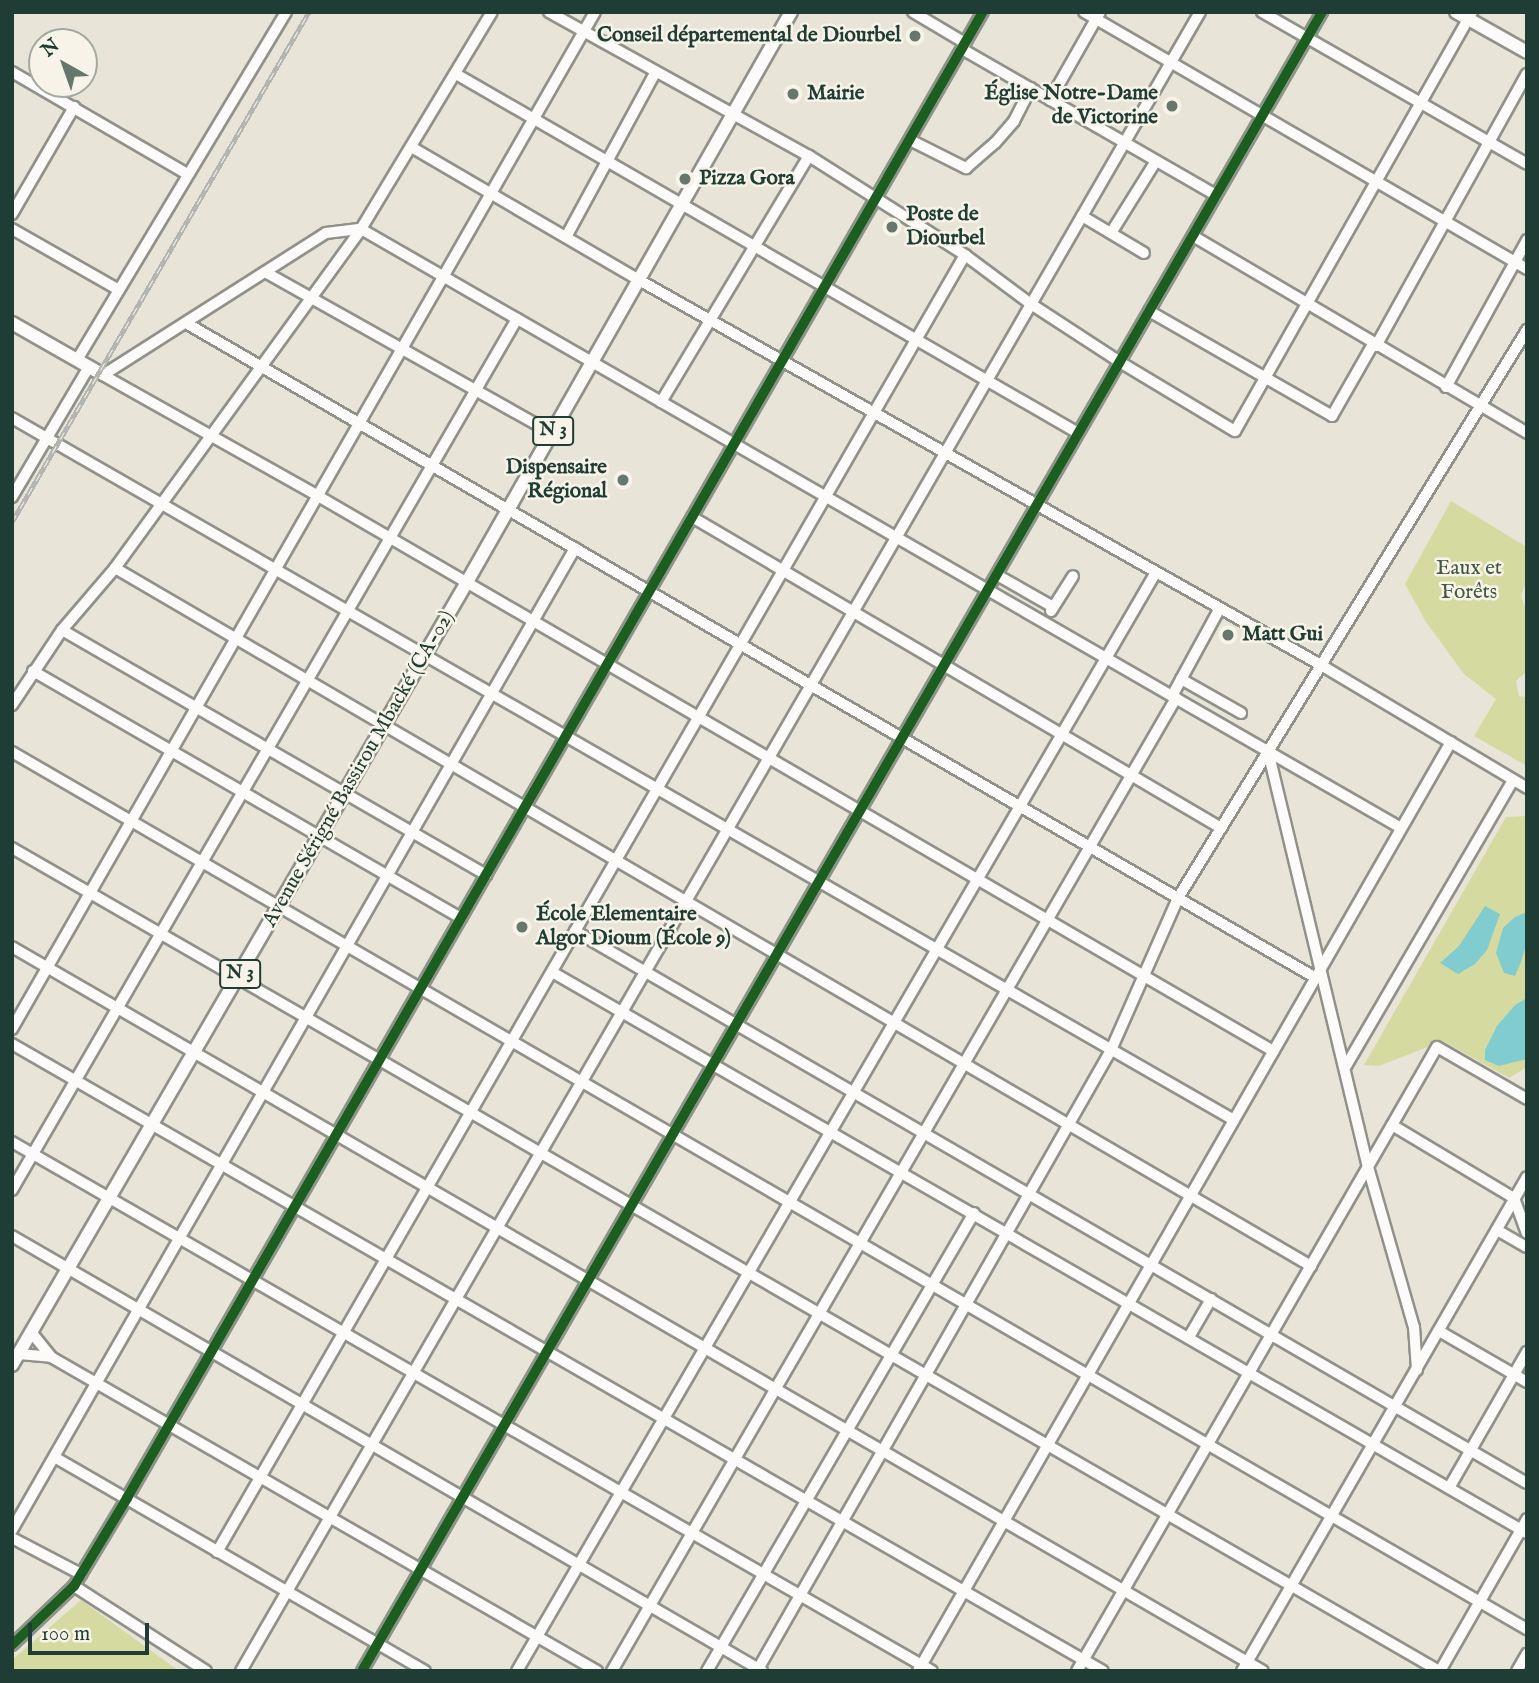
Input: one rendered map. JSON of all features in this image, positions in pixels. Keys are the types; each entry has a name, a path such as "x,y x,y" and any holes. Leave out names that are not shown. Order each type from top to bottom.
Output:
{"main road":[{"name":"N 3","path":"639,280 791,12"},
{"path":"1465,14 1527,52"},
{"name":"Avenue Sérigné Bassirou Mbacké (CA-02)","path":"15,1359 467,582 639,280"},
{"path":"12,323 97,372"}],"street":[{"path":"77,360 286,12"},
{"path":"12,705 62,630 115,568 361,229 492,12"},
{"path":"549,12 809,156 964,255 1031,304 1119,362 1235,431 1420,103 1465,14"},
{"path":"12,1029 595,12"},
{"path":"913,12 1031,89 1216,195"},
{"path":"12,1645 74,1586 127,1498 983,12"},
{"path":"1084,12 1098,16 1262,116 1527,269"},
{"path":"241,1671 1200,12"},
{"path":"1262,12 1527,164"},
{"path":"362,1671 1322,12"},
{"path":"1050,100 1098,16"},
{"path":"12,72 187,174"},
{"path":"566,237 656,73"},
{"path":"456,74 1079,433"},
{"path":"1149,311 1332,416 1375,345 1527,74"},
{"path":"910,140 966,168 995,144 1014,121 1031,89"},
{"path":"12,214 74,107"},
{"path":"412,148 639,280 1321,665 1527,788"},
{"path":"661,402 809,156"},
{"path":"1111,233 1156,161"},
{"path":"1082,216 1144,253"},
{"path":"12,229 119,290"},
{"path":"12,497 46,437 97,372 186,323 326,233 361,229 1401,828"},
{"path":"1193,236 1527,433"},
{"path":"1446,387 1527,240"},
{"path":"217,1552 964,255"},
{"path":"265,272 552,433"},
{"path":"12,1190 517,319"},
{"path":"186,323 1178,898 1318,973"},
{"path":"12,1236 759,1670 1111,1050 1178,898 1527,330"},
{"path":"97,372 467,582 1273,1051"},
{"path":"12,418 1234,1120"},
{"path":"692,517 1221,828"},
{"path":"12,1530 575,548"},
{"path":"115,568 1311,1266"},
{"path":"517,1671 1156,572"},
{"path":"997,575 1053,607"},
{"path":"1044,623 1073,576"},
{"path":"612,1671 1133,774 1220,608"},
{"path":"62,630 486,875"},
{"path":"33,671 461,918"},
{"path":"1181,680 1241,713"},
{"path":"920,1668 1451,742"},
{"path":"1268,751 1318,973 1346,1066 1368,1167 1414,1327 1417,1370"},
{"path":"12,752 1527,1629"},
{"path":"1346,1066 1513,780"},
{"path":"12,848 1439,1671 1525,1527 1448,1488 831,1130 551,972"},
{"path":"575,931 1527,1483"},
{"path":"12,947 1004,1521 1244,1666 1263,1671"},
{"path":"12,1044 1103,1671"},
{"path":"1077,1671 1437,1047 1527,1099"},
{"path":"1392,1125 1514,1198 1527,1233"},
{"path":"12,1142 800,1595 920,1668 932,1671"},
{"path":"1244,1666 1527,1177"},
{"path":"706,1671 974,1213"},
{"path":"1497,1230 1527,1247"},
{"path":"1189,1337 1211,1299"},
{"path":"1439,1331 1527,1382"},
{"path":"31,1332 51,1357 597,1671"},
{"path":"1448,1488 1527,1352"},
{"path":"15,1359 51,1357"},
{"path":"55,1458 425,1671"},
{"path":"12,1538 81,1574"},
{"path":"74,1586 206,1671"},
{"path":"1517,1671 1527,1654"}],"green space":[{"name":"Eaux et Forêts","path":"1451,501 1527,547 1527,579 1521,596 1527,613 1527,671 1516,681 1519,696 1527,697 1527,766 1474,736 1496,699 1464,674 1426,622 1405,584"},
{"path":"1527,816 1527,1067 1509,1078 1443,1041 1379,1066 1364,1065 1506,817"},
{"path":"81,1600 179,1671 12,1671 12,1660"}],"water":[{"path":"1485,906 1500,914 1487,950 1475,964 1458,974 1440,963 1459,946"},
{"path":"1527,912 1527,942 1521,962 1515,976 1504,973 1496,953 1503,928 1515,917"},
{"path":"1527,998 1527,1059 1499,1066 1485,1060 1485,1050 1497,1026 1515,1005"}],"railway":[{"path":"12,522 309,12"}],"cycle path":[{"path":"12,1645 74,1586 127,1498 983,12"},
{"path":"362,1671 1322,12"}],"place":[{"name":"Conseil départemental de Diourbel","path":"915,36"},
{"name":"Mairie","path":"793,94"},
{"name":"Église Notre-Dame de Victorine","path":"1172,106"},
{"name":"Pizza Gora","path":"685,179"},
{"name":"Poste de Diourbel","path":"892,227"},
{"name":"Dispensaire Régional","path":"623,480"},
{"name":"Matt Gui","path":"1228,635"},
{"name":"École Elementaire Algor Dioum (École 9)","path":"522,927"}]}
